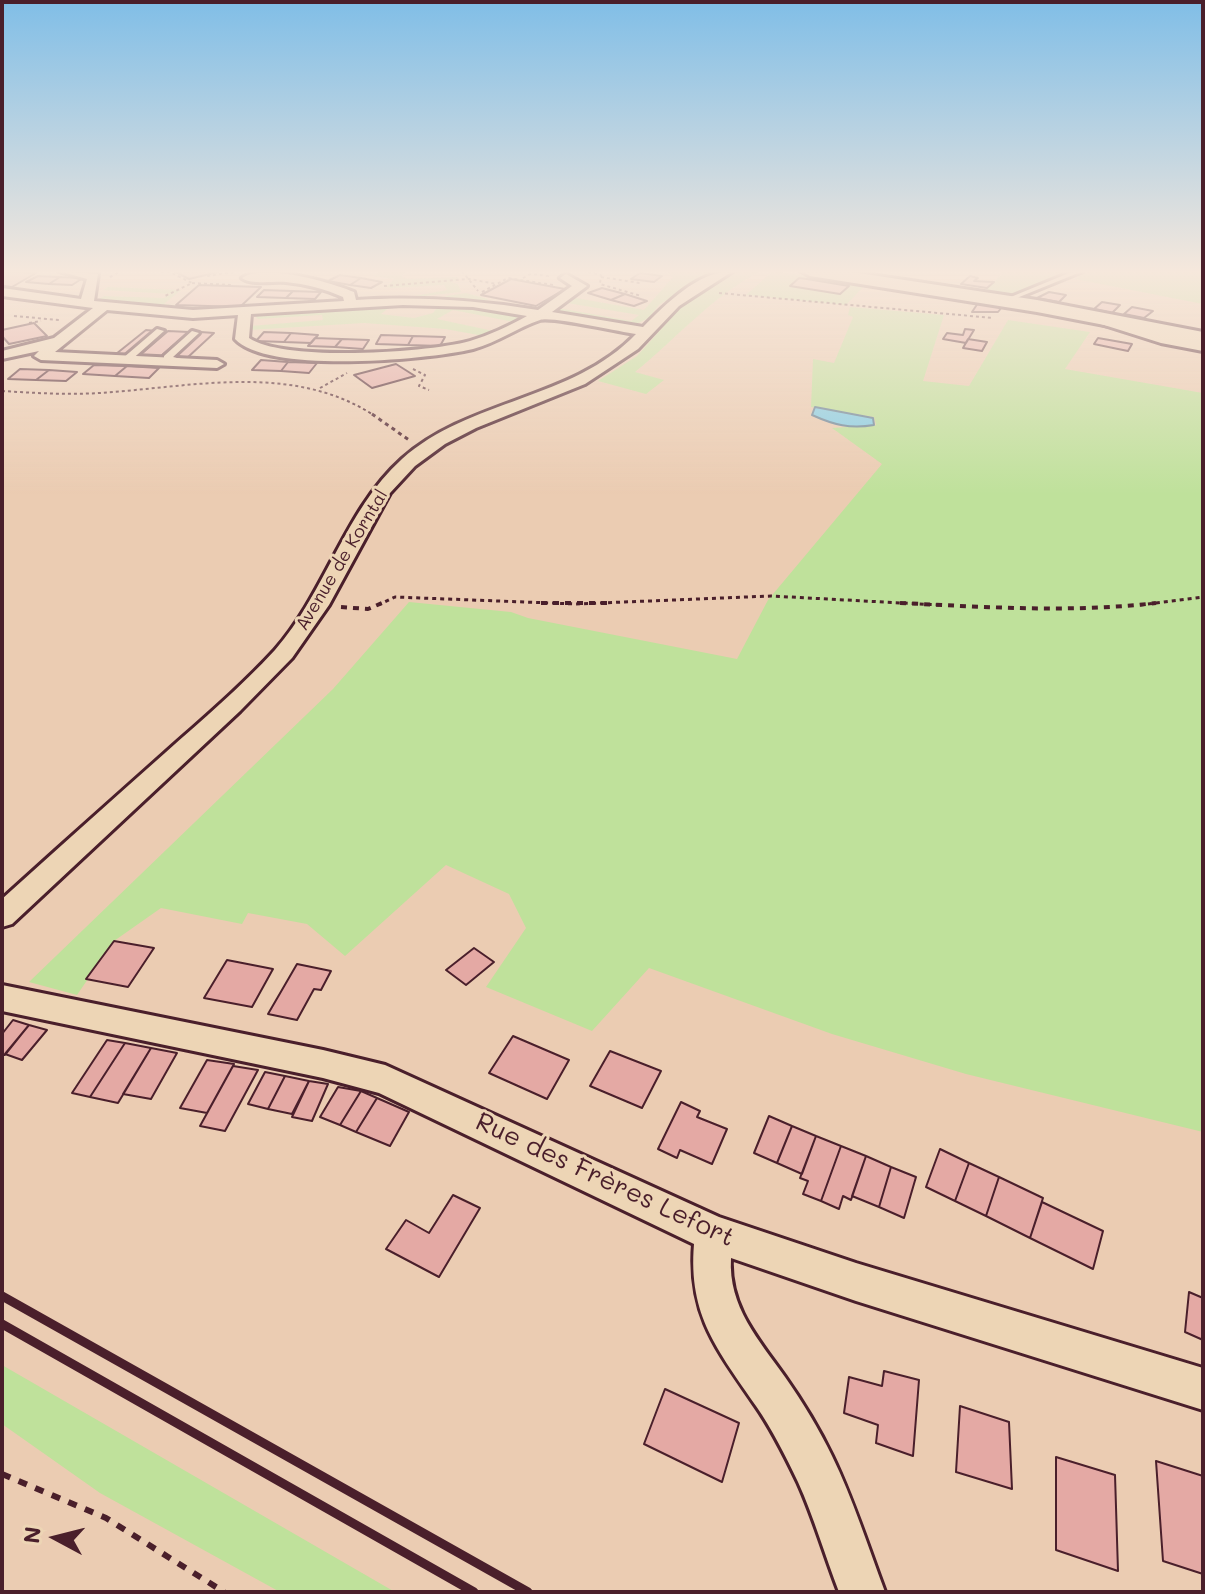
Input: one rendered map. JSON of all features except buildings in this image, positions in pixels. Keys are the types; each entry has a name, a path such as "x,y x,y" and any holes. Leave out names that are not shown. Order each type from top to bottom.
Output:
{"street":[{"path":"43,345 2,355 188,361 231,353 418,354 472,345"},
{"path":"41,356 54,345"},
{"path":"197,383 237,345"},
{"name":"Avenue de Korntal","path":"2,916 232,706 284,653 319,605 382,491 393,477 424,451 470,425 580,381 616,359 631,345"},
{"name":"Rue des Frères Lefort","path":"2,998 323,1064 385,1080 714,1234 856,1282 1203,1389"},
{"path":"714,1234 711,1272 719,1310 739,1350 772,1393 816,1471 862,1592"}],"lane":[{"path":"126,360 143,345"},
{"path":"181,345 167,358 188,361"}],"path":[{"path":"318,389 345,376 352,366"},
{"path":"2,391 66,394 255,383 318,389 355,405 424,451"},
{"path":"319,605 368,609 395,597 576,604 771,596 1083,610 1203,597"},
{"path":"2,1474 106,1518 224,1592"}],"green space":[{"path":"647,345 665,345 635,372 664,380 646,394 598,381 637,356"},
{"path":"841,345 934,345 923,381 969,386 993,345 1081,345 1065,369 1203,393 1203,1132 966,1074 832,1034 649,968 592,1031 486,987 526,928 509,894 446,865 345,956 307,924 248,913 242,924 161,908 114,941 77,995 29,982 333,689 409,602 511,612 528,618 737,659 768,600 882,464 832,428 876,425 874,417 811,407 813,359 834,363"},
{"path":"2,1365 395,1592 280,1592 100,1493 2,1424"}],"water":[{"path":"815,407 873,418 874,425 857,427 835,424 812,415"}],"railway":[{"path":"2,1296 528,1592"},
{"path":"2,1324 474,1592"}]}
